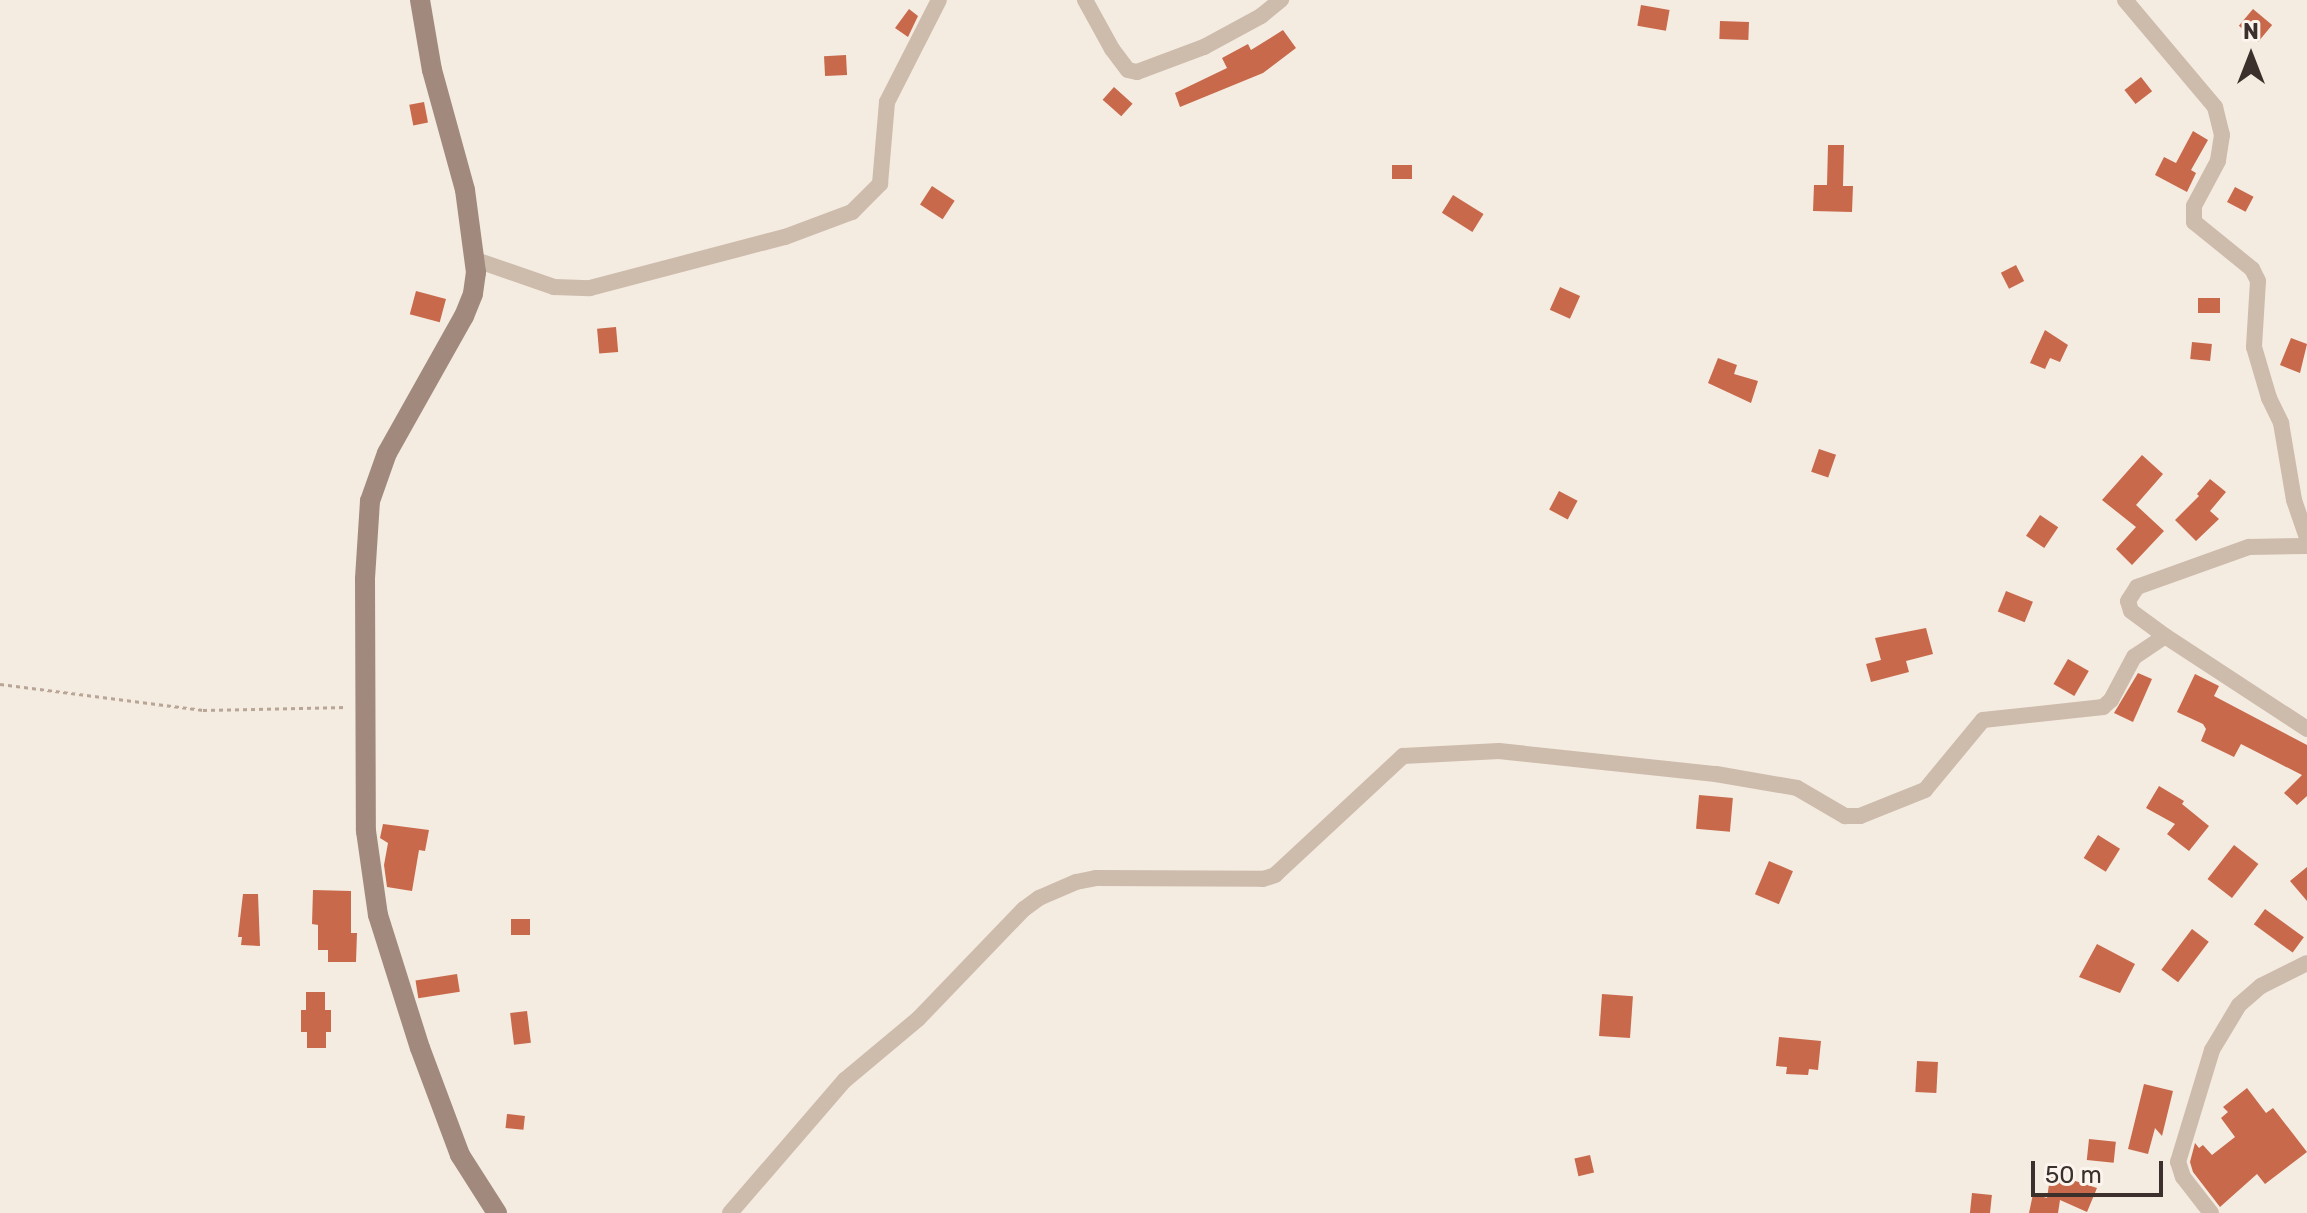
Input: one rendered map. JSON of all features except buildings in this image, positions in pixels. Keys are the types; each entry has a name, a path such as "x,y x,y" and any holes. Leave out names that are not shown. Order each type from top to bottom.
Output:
{"street":[{"path":"420,0 432,70 465,190 476,260 473,294 464,316 387,453 370,501 365,579 366,831 378,915 450,1132 476,1183 497,1213"},
{"path":"476,260 554,287 590,288 785,237 852,212 880,184 887,102 939,0"},
{"path":"1085,0 1112,49 1128,70 1137,72 1204,47 1261,16 1281,0"},
{"path":"2125,0 2215,107 2222,135 2218,161 2194,206 2194,222 2252,269 2258,281 2254,347 2269,398 2281,423 2294,500 2307,537"},
{"path":"2307,546 2249,547 2137,587 2128,601 2131,611 2165,636 2307,729"},
{"path":"730,1213 845,1080 918,1019 1024,909 1056,890 1096,878 1263,879 1275,875 1399,759 1415,754 1499,751 1716,774 1797,788 1845,816 1860,816 1925,790 1983,720 2103,707 2111,700 2134,657 2165,636"},
{"path":"2211,1213 2183,1177 2178,1162 2212,1050 2239,1005 2261,986 2307,963"}],"path":[{"path":"0,684 203,710 366,707"}]}
